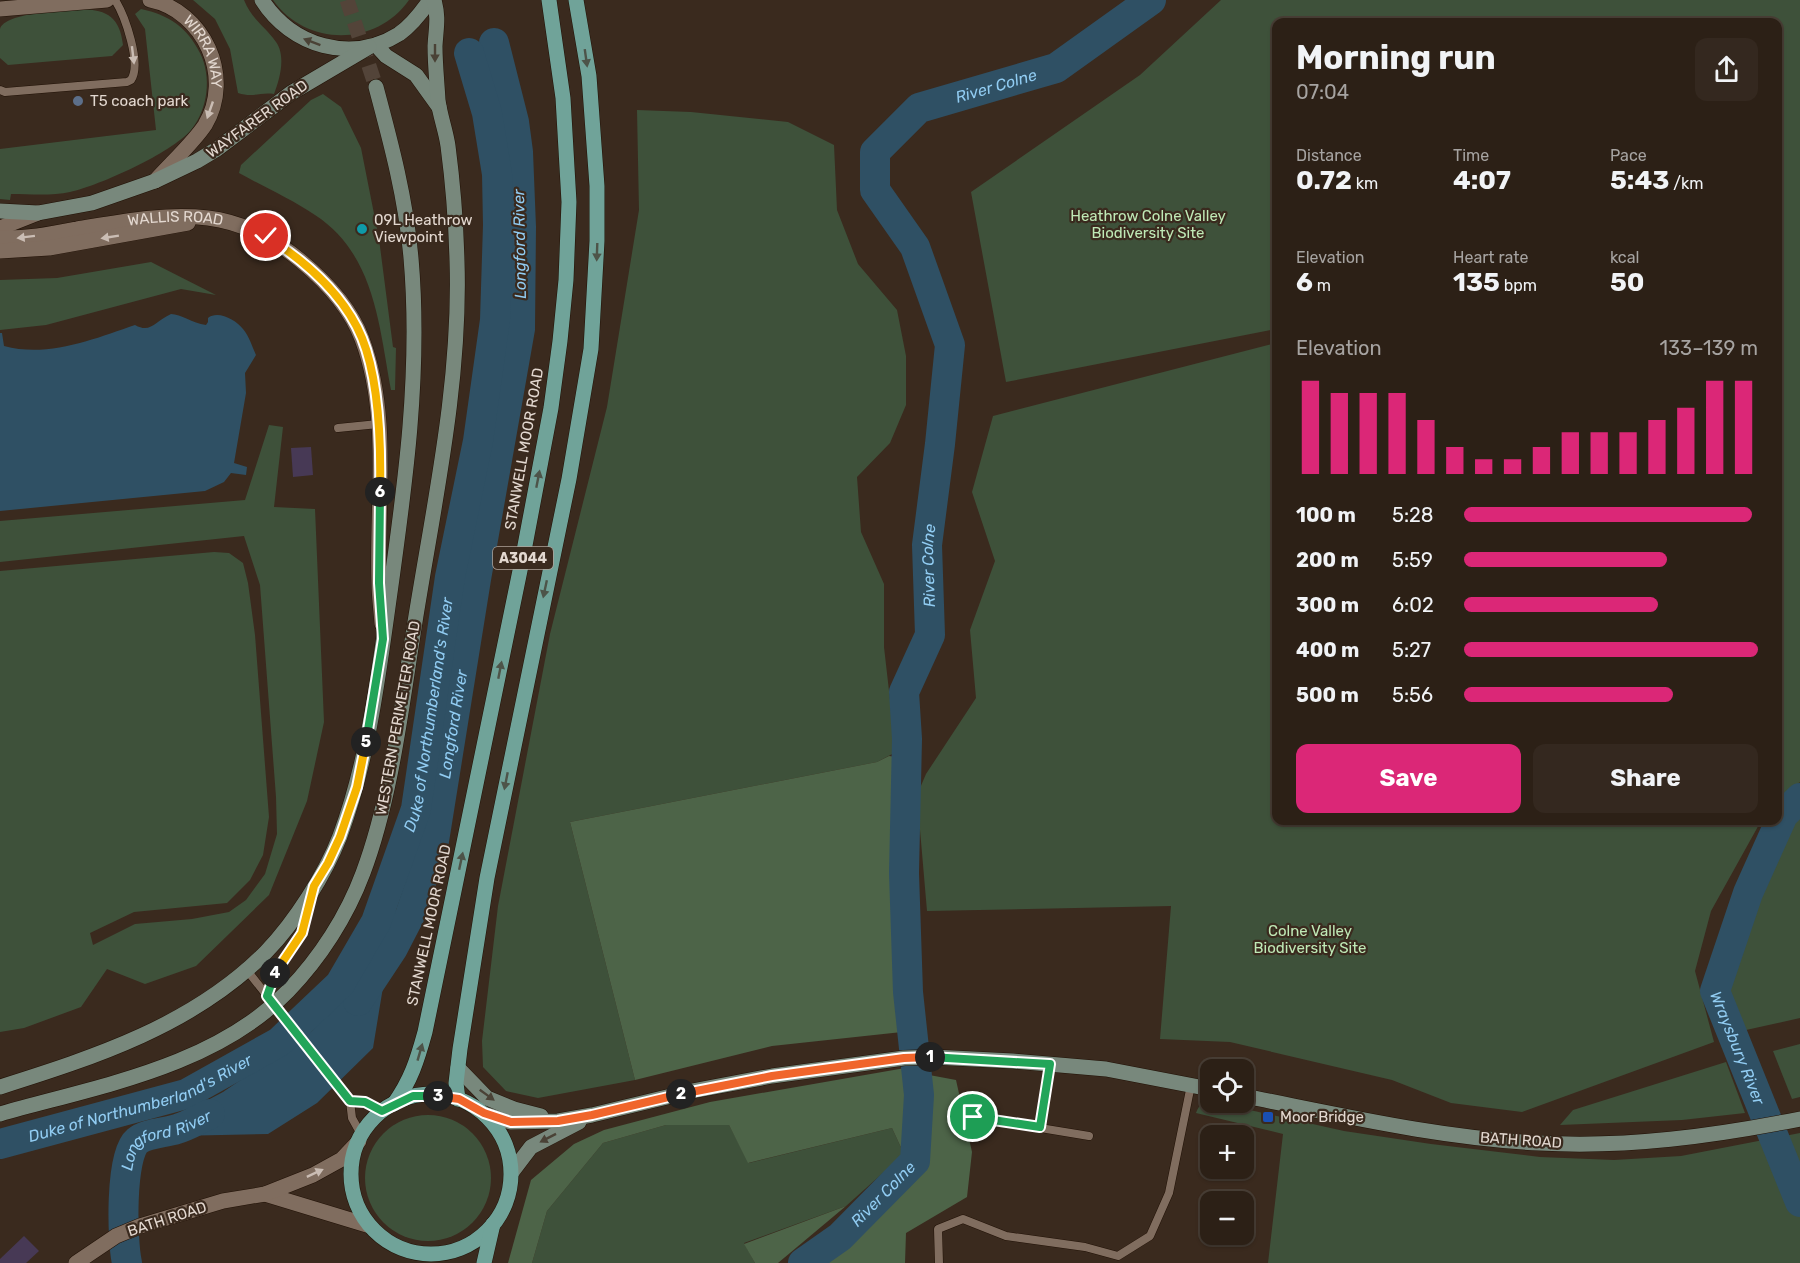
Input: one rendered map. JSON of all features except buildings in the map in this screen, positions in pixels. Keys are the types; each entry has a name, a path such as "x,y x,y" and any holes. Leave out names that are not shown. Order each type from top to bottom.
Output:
{"main road":[{"name":"STANWELL MOOR ROAD","path":"388,1107 409,1082 417,1064 425,1032 480,772 552,397 564,308 569,202 563,98 549,0"},
{"name":"A3044","path":"459,1099 456,1083 486,878 569,479 591,349 597,241 597,186 589,76 576,0"},
{"path":"429,1094 459,1099 484,1113 500,1133 508,1152 512,1172 510,1193 502,1211 479,1239 460,1250 442,1254 406,1249 389,1241 367,1225 356,1203 352,1163 361,1138 388,1107 413,1096 429,1094"},
{"path":"484,1263 493,1224"},
{"path":"406,1249 415,1263"}],"street":[{"path":"4,6 108,0"},
{"name":"WIRRA WAY","path":"150,0 172,8 198,29 207,44 215,72 213,103 204,126 155,181"},
{"path":"262,0 280,24 313,43 331,48 350,49 372,46"},
{"name":"WAYFARER ROAD","path":"0,228 38,213 92,203 155,181 197,161 217,149 291,93 372,46 399,34 432,0"},
{"name":"WESTERN PERIMETER ROAD","path":"0,1114 143,1075 226,1039 274,1005 291,988 314,960 350,905 377,832 389,773 455,361 457,250 448,144 439,107 435,52 438,17 432,0"},
{"name":"WESTERN PERIMETER ROAD","path":"372,46 416,75 439,107"},
{"name":"WESTERN PERIMETER ROAD","path":"0,1087 67,1066 149,1034 218,992 265,953 280,936 328,863 340,837 357,787 375,697 411,432 415,331 411,256 401,181 376,87"},
{"name":"WAYFARER ROAD","path":"0,211 38,213"},
{"path":"0,251 49,248 176,227 209,218"},
{"name":"WALLIS ROAD","path":"0,238 14,239 45,235 142,219 209,218 266,236 311,269 347,311 362,338 374,388 381,450 379,583 383,639"},
{"path":"484,1113 511,1122 558,1121 772,1076 904,1058 933,1057 1106,1069 1200,1087"},
{"path":"458,1068 487,1098 514,1109 558,1121"},
{"name":"BATH ROAD","path":"1254,1098 1376,1123 1461,1136 1539,1143 1604,1144 1707,1137 1800,1119"},
{"path":"512,1172 531,1147 592,1115"},
{"name":"BATH ROAD","path":"76,1263 116,1236 140,1226 223,1201 265,1194 313,1175 342,1159 361,1138"},
{"name":"BATH ROAD","path":"265,1194 367,1225"}],"lane":[{"path":"0,90 5,92 131,80 135,69 130,36 126,18 115,0"},
{"path":"338,428 378,424"},
{"name":"WESTERN PERIMETER ROAD","path":"274,1005 276,970 302,933 314,886"},
{"path":"246,969 349,1099 352,1118 361,1138"},
{"path":"1040,1127 1050,1064"},
{"path":"939,1263 938,1229 963,1219 1006,1236 1085,1247 1119,1256 1150,1236 1169,1193 1191,1085"},
{"path":"349,1099 388,1107"},
{"path":"973,1117 1089,1136"}],"green space":[{"path":"193,0 244,0 251,13 272,36 281,54 281,68 274,94 238,93 230,49 215,19"},
{"path":"273,0 409,0 395,15 378,26 360,33 341,35 322,33 304,26 287,15"},
{"name":"Heathrow Colne Valley Biodiversity Site","path":"1221,0 1800,0 1800,782 1782,798 1782,18 1272,18 1272,330 1006,382 971,192 1140,75"},
{"path":"82,9 99,11 116,22 123,45 112,56 8,65 0,58 0,29 4,23 24,16"},
{"path":"141,9 169,19 183,29 200,53 207,82 204,103 197,122 181,139 152,158 99,183 70,192 11,194 10,200 0,199 0,149 156,130 145,29 135,14"},
{"path":"323,94 341,107 361,148 379,239 393,347 396,348 395,390 391,390 378,317 371,293 350,250 335,231 315,215 239,173 241,165 311,100"},
{"path":"637,110 691,112 788,122 834,145 837,210 858,264 897,310 906,356 906,405 890,443 857,477 861,532 884,584 884,647 896,752 877,762 570,822 635,1080 538,1098 506,1091 483,1067 482,1041 498,906 550,634 607,407 639,210"},
{"path":"151,262 216,295 181,289 46,325 0,330 0,280 57,278"},
{"name":"Colne Valley Biodiversity Site","path":"1272,344 1272,825 1759,825 1711,911 1695,971 1714,1042 1522,1112 1451,1103 1392,1080 1230,1042 1160,1039 1171,906 927,911 917,795 926,774 976,698 970,630 995,561 972,492 993,416"},
{"path":"269,425 283,427 274,507 315,509 324,722 307,801 269,895 196,966 145,984 107,969 81,1007 24,1028 0,1032 0,571 214,552 229,553 243,563 248,583 255,635 269,817 263,855 250,880 227,903 134,912 90,933 93,945 135,924 192,919 229,912 246,900 265,874 277,834 260,585 244,536 0,562 0,521 245,500"},
{"path":"889,756 897,757 891,873 902,1032 772,1046 635,1080 570,822 877,762"},
{"path":"1800,809 1800,1018 1746,1030 1727,990 1748,911 1790,818"},
{"path":"1800,1044 1800,1097 1792,1099 1773,1051"},
{"path":"1726,1062 1745,1113 1682,1120 1560,1125 1573,1110"},
{"path":"905,1068 904,1154 892,1128 748,1163 729,1125 666,1125 603,1143 547,1211 532,1263 508,1263 531,1180 574,1144 604,1130 710,1102"},
{"path":"924,1074 956,1080 972,1152 967,1197 906,1233 905,1263 822,1263 898,1196 928,1165"},
{"path":"1200,1105 1200,1113 1254,1113 1254,1111 1344,1131 1540,1157 1614,1160 1681,1156 1800,1133 1800,1263 1268,1263 1283,1134 1254,1127 1254,1125 1196,1113"},
{"path":"428,1115 452,1119 473,1133 487,1154 491,1178 487,1202 473,1223 452,1237 428,1241 404,1237 383,1223 369,1202 365,1178 369,1154 383,1133 404,1119"},
{"path":"666,1125 729,1125 749,1163 892,1128 904,1154 846,1206 744,1243 755,1263 532,1263 547,1211 603,1143"},
{"path":"846,1206 778,1263 755,1263 744,1244"}],"water":[{"path":"171,314 206,325 208,318 212,316 227,317 240,326 250,341 256,355 245,373 246,393 234,463 247,467 246,475 231,473 224,482 205,491 0,511 0,333 2,333 4,346 37,350 87,341 135,325 149,327"},
{"path":"370,961 386,969 373,1048 317,1103 268,1134 175,1136 170,1120 223,1092 312,1031"}],"waterway":[{"name":"River Colne","path":"803,1263 840,1237 915,1161 919,1095 908,992 904,873 907,739 904,692 930,635 927,545 950,345 915,247 875,190 875,152 919,108 1056,68 1151,0"},
{"name":"Longford River","path":"358,1001 393,948 410,915 433,847 476,579 520,329 521,227 518,152 514,122 494,43"},
{"name":"Duke of Northumberland's River","path":"0,1144 186,1094 279,1042 340,984 376,922 416,809 450,577 478,441 495,320 497,174 487,113 469,53"},
{"name":"Wraysbury River","path":"1782,817 1800,798"},
{"name":"Wraysbury River","path":"1779,825 1748,893 1715,991 1800,1202"},
{"name":"Longford River","path":"127,1263 124,1199 131,1149 141,1138 181,1128 210,1114"}],"tunnel":[{"path":"347,0 376,87"}],"place":[{"name":"T5 coach park","path":"78,101"},
{"name":"09L Heathrow Viewpoint","path":"362,229"},
{"name":"Moor Bridge","path":"1268,1117"}],"route":[{"path":"266,236 311,269 327,286 347,311 362,338 374,388 381,450 379,583 383,639 375,697 357,787 340,837 314,886 302,933 276,970 267,996 350,1101 365,1102 382,1111 413,1096 429,1094 459,1099 484,1113 511,1122 558,1121 772,1076 904,1058 933,1057 1050,1064 1040,1127 973,1117"}]}
